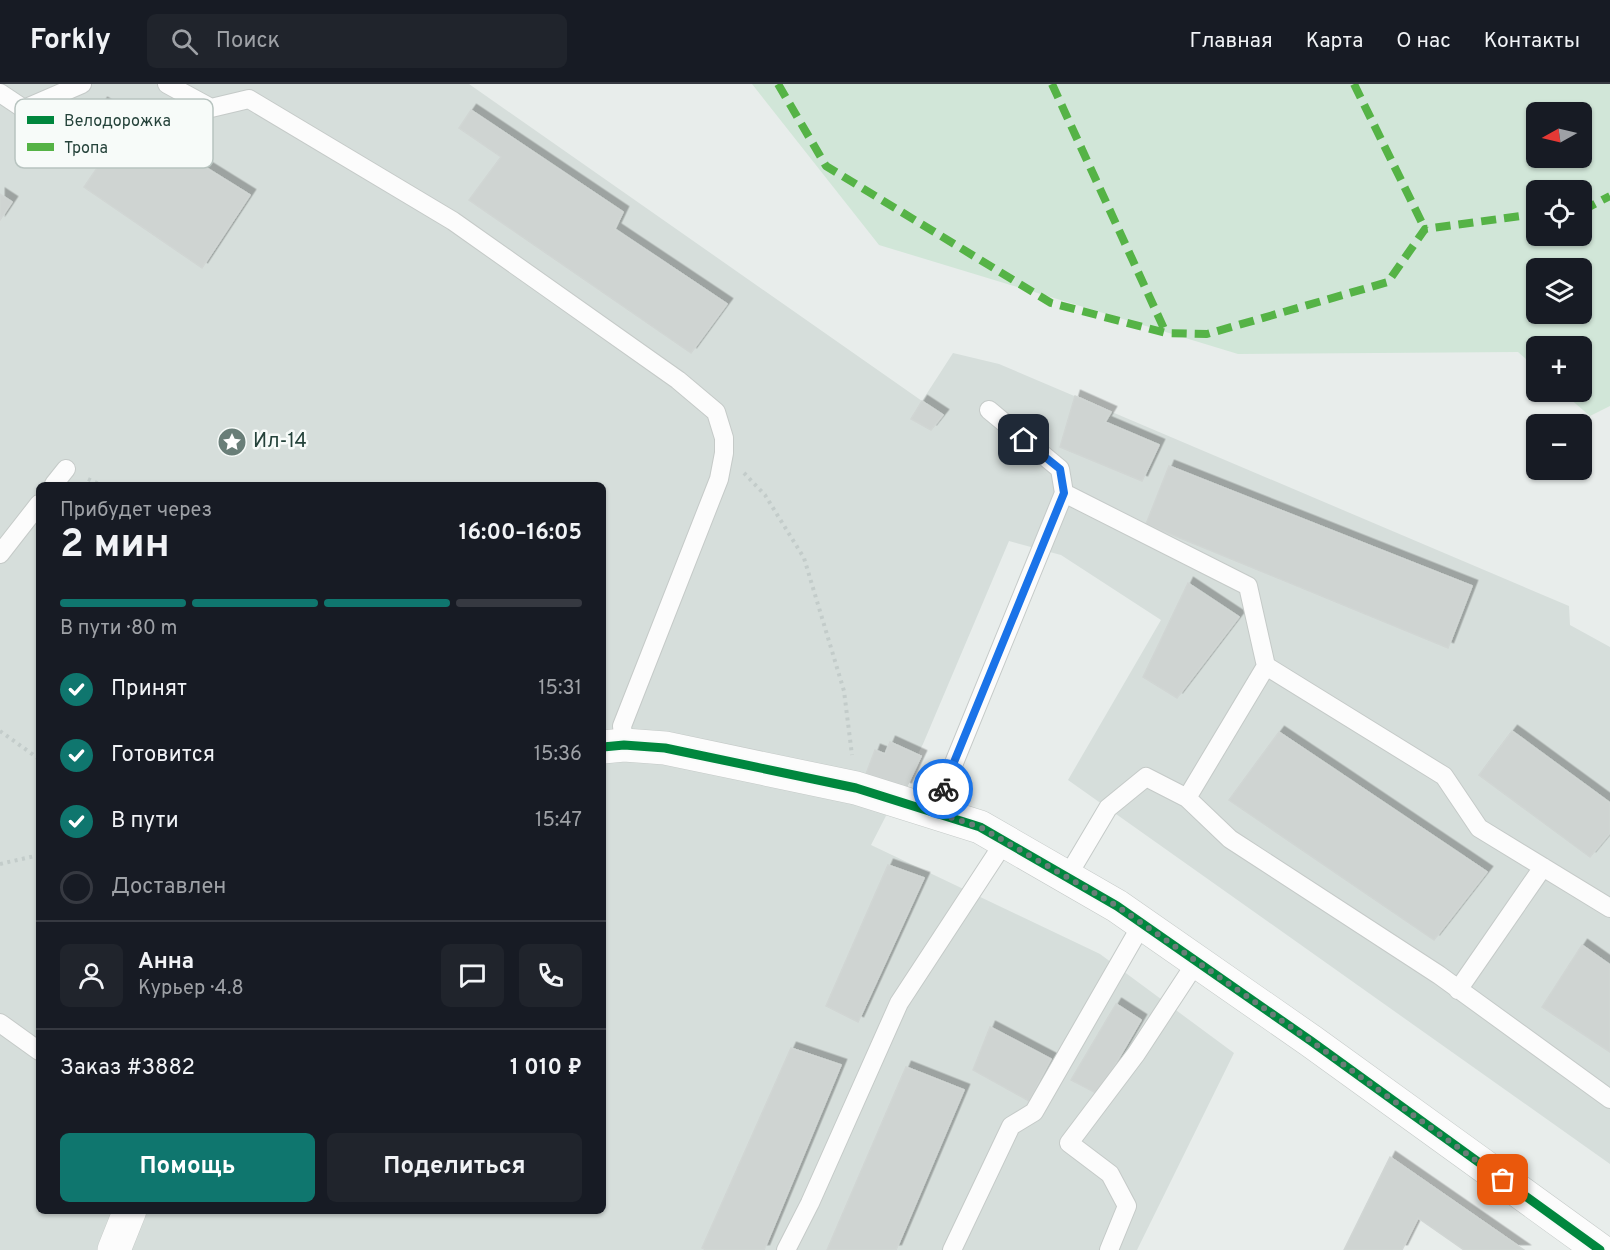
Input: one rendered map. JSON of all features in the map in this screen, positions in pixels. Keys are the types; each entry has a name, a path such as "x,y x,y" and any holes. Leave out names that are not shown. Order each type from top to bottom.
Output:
{"street":[{"path":"613,746 665,748 856,788 980,827 1117,906 1600,1250"},
{"path":"114,1250 128,1214"}],"lane":[{"path":"47,99 82,84"},
{"path":"167,84 194,99"},
{"path":"0,93 15,103"},
{"path":"213,108 249,99 453,221 678,380 716,412 724,438 724,453 719,479 613,746"},
{"path":"934,812 1064,493 1060,469 988,410"},
{"path":"56,482 66,469"},
{"path":"1064,493 1248,586 1266,666 1187,798"},
{"path":"0,555 36,508"},
{"path":"1266,666 1444,776 1479,828 1610,908"},
{"path":"1067,877 1108,808 1146,777 1187,798 1230,839 1458,990 1610,1099"},
{"path":"786,1250 810,1203 899,1003 1005,841"},
{"path":"1458,990 1543,867"},
{"path":"952,1250 1011,1126 1034,1112 1142,924"},
{"path":"1109,1250 1127,1206 1110,1174 1069,1143 1129,1063 1197,962"},
{"path":"0,1023 36,1048"}],"path":[{"path":"724,453 765,495 804,558 844,691 856,788"},
{"path":"0,731 36,757"},
{"path":"0,864 36,856"}],"shaded area":[{"path":"0,84 469,84 922,401 953,353 999,364 1569,606 1570,625 1610,647 1610,1164 1068,780 1161,620 1061,555 1009,541 923,744 871,845 1100,954 1234,1053 1137,1250 0,1250"}],"green space":[{"path":"752,84 1610,84 1610,406 1592,415 1574,402 1592,402 1592,336 1526,336 1526,359 1518,352 1238,354 879,245"}],"building":[{"path":"471,110 623,212 615,229 727,304 691,353 469,200 501,157 459,128"},
{"path":"97,168 207,168 250,195 202,268 84,187"},
{"path":"0,194 12,202 0,220"},
{"path":"1075,396 1111,412 1105,422 1159,445 1142,481 1060,447"},
{"path":"922,401 943,415 931,430 911,419"},
{"path":"1169,466 1472,586 1448,648 1146,524"},
{"path":"1188,583 1239,617 1177,698 1143,677"},
{"path":"1512,731 1610,803 1610,833 1590,857 1479,775"},
{"path":"1279,732 1487,872 1434,940 1229,800"},
{"path":"890,742 921,756 906,788 866,774 875,750 885,754"},
{"path":"888,865 924,878 858,1022 826,1006"},
{"path":"1582,945 1610,965 1610,1052 1542,1007"},
{"path":"1116,1004 1141,1020 1098,1094 1071,1080"},
{"path":"990,1027 1051,1059 1029,1101 973,1070"},
{"path":"791,1048 841,1065 764,1250 706,1250 702,1248"},
{"path":"906,1067 964,1090 896,1250 827,1250"},
{"path":"1390,1157 1524,1250 1464,1250 1418,1218 1402,1250 1344,1250"}],"marked path":[{"path":"778,84 826,166 1051,303 1166,333 1207,334 1388,282 1425,229 1526,215"},
{"path":"1052,84 1166,333"},
{"path":"1354,84 1425,229"},
{"path":"1592,205 1610,196"}],"cycle path":[{"path":"606,747 624,745 665,748 856,788 980,827 1117,906 1311,1041 1600,1250"}],"way so far":[{"path":"943,789 934,812 980,827 1117,906 1311,1041 1503,1180"}],"place":[{"name":"Ил-14","path":"232,442"}],"route":[{"path":"943,789 1064,493 1060,469 1024,440"}]}
